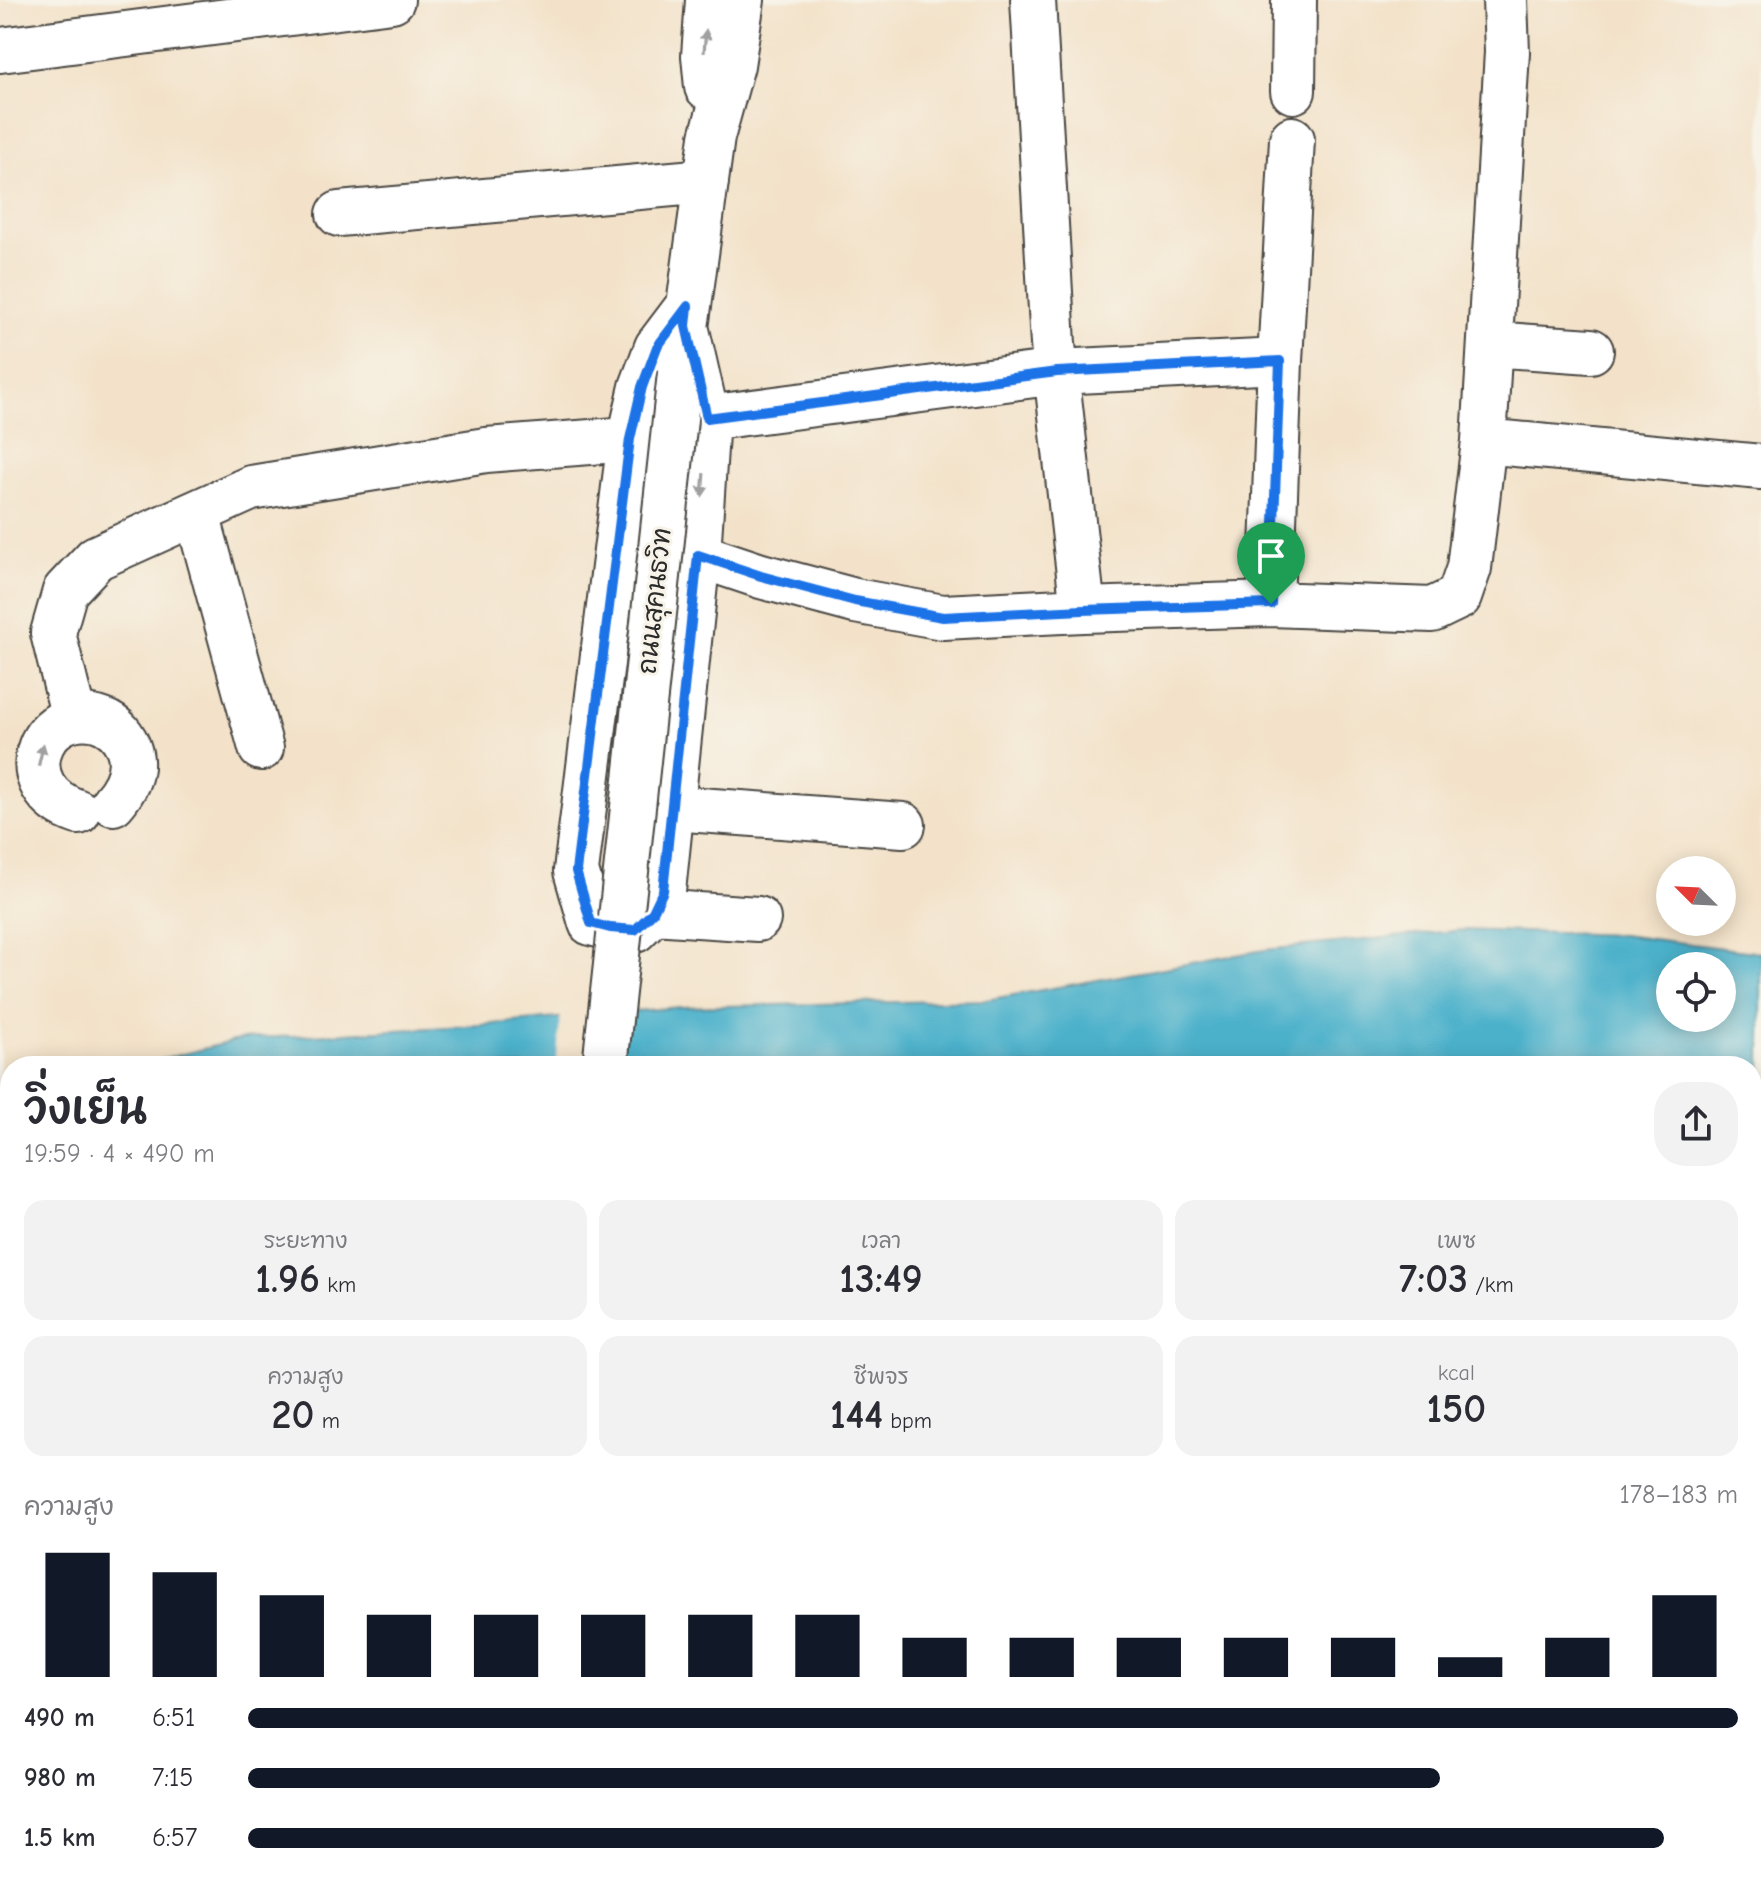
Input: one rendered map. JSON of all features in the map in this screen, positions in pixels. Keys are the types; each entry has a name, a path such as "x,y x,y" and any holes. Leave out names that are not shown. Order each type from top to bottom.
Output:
{"street":[{"path":"0,50 392,0"},
{"name":"ถนนสุคนธวิท","path":"708,0 704,56 712,137"},
{"name":"ถนนสุคนธวิท","path":"606,1056 687,316 712,137 732,65 742,0"},
{"path":"1033,0 1053,344 1083,610"},
{"path":"1293,91 1294,0"},
{"path":"698,555 761,576 855,601 943,617 1271,604 1432,610 1459,597 1469,568 1484,441 1507,52 1505,0"},
{"path":"1271,604 1292,139"},
{"path":"339,214 706,181"},
{"path":"687,316 707,418 698,555 663,891 653,912 635,930 610,928 591,923 576,871 630,439 642,387 657,347 687,316"},
{"path":"1490,344 1591,351"},
{"path":"707,418 1057,372 1280,361"},
{"path":"74,718 53,633 65,591 96,558 251,488 486,450 630,439"},
{"path":"1484,441 1761,467"},
{"path":"197,514 261,748"},
{"path":"89,717 105,722 125,740 131,755 130,776 123,791 95,807 62,806 46,793 39,778 37,765 40,748 48,734 59,724 74,718 89,717"},
{"path":"672,808 903,825"},
{"path":"653,912 758,919"}],"water":[{"path":"1463,930 1622,935 1761,953 1761,1056 175,1056 242,1039 481,1025 680,1007 986,1000 1264,950"}],"pier":[{"path":"611,1009 606,1056 557,1056 561,1013"}],"route":[{"path":"688,306 686,326 707,418 1057,372 1280,361 1271,604 943,617 855,601 761,576 698,555 663,891 653,912 635,930 591,923 576,871 630,439 642,387 657,347 688,306"}]}
